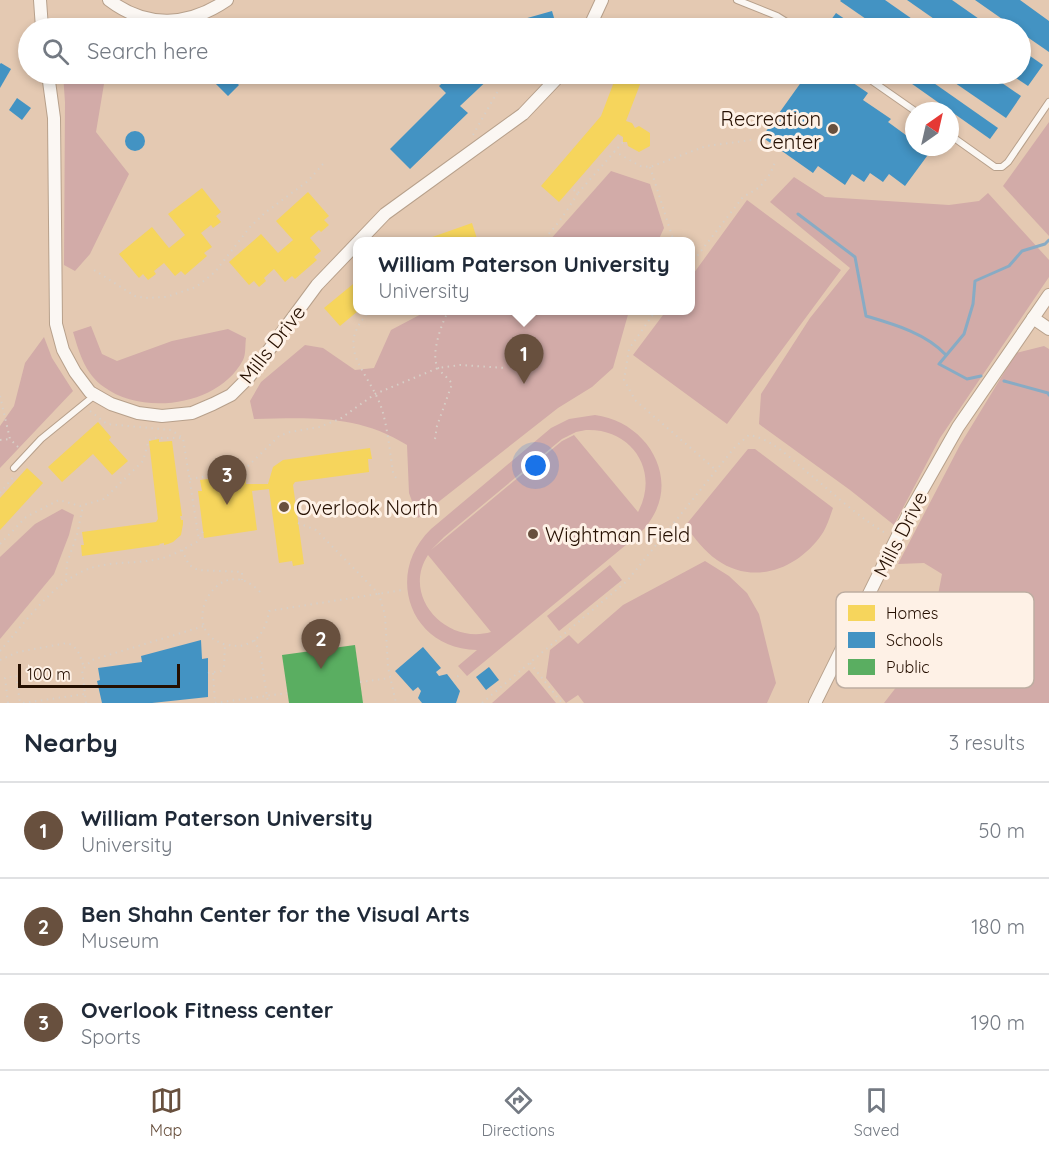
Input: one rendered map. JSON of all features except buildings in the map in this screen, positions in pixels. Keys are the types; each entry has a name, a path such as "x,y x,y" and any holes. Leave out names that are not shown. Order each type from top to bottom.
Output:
{"street":[{"path":"40,0 41,18"},
{"path":"109,0 122,10 143,18"},
{"path":"191,18 210,12 227,0"},
{"path":"594,18 602,0"},
{"name":"Mills Drive","path":"49,84 54,118 56,324 63,350 75,372 90,392 111,404 138,413 162,416 192,413 231,395 249,378 317,285 353,247"},
{"name":"Mills Drive","path":"363,237 385,214 523,114 552,84"},
{"name":"Mills Drive","path":"870,592 952,437 1049,295"},
{"path":"1033,318 1049,329"},
{"name":"Mills Drive","path":"815,703 836,661"}],"lane":[{"path":"737,0 780,18"},
{"path":"876,84 905,104"},
{"path":"959,141 995,167 1002,167 1008,162 1049,102"},
{"path":"14,468 41,439 95,395"}],"path":[{"path":"472,138 499,89"},
{"path":"614,151 639,166 650,167 706,146 752,140"},
{"path":"546,237 578,193 622,142"},
{"path":"695,259 743,197 760,187 770,174 776,160"},
{"path":"94,270 135,296 146,298 166,297 196,287 215,272 250,227 266,212 308,182 323,164"},
{"path":"650,167 672,237"},
{"path":"571,188 578,193"},
{"path":"366,315 358,324 353,339 353,353 383,412 393,472 397,480"},
{"path":"435,440 437,426 452,384 438,368 436,361 437,343 447,315"},
{"path":"653,315 629,349 624,380 635,400 716,470"},
{"path":"190,479 244,470 279,436 319,427 340,419 375,393 438,368 460,365 506,368"},
{"path":"0,396 10,439 20,449"},
{"path":"84,405 107,424 171,430 183,438 200,541"},
{"path":"482,703 627,581 735,447 749,435 762,437 870,524 896,540"},
{"path":"0,544 26,517 59,500 83,506 104,498 143,461 149,440 183,438"},
{"path":"0,440 10,439"},
{"path":"0,493 14,478 14,468"},
{"path":"66,581 67,563 77,535 83,506"},
{"path":"298,523 316,530 379,594 385,615 388,667 396,703"},
{"path":"0,651 54,590 66,581 87,569 165,558 200,541 203,531"},
{"path":"182,550 189,565 198,570 242,572 242,580"},
{"path":"260,592 242,580 225,581 209,593 204,603 202,613 204,626 214,638 225,644 245,645 261,633 269,611 403,590"},
{"path":"86,703 82,670 92,660 204,626"},
{"path":"254,640 260,652 268,703"},
{"path":"0,660 18,652 67,643 74,645 84,668"},
{"path":"208,672 221,671 224,666 225,644"},
{"path":"530,663 562,703"},
{"path":"213,673 215,703 287,693"},
{"path":"453,681 461,673"},
{"path":"8,703 5,678 16,676 21,703 85,694"},
{"path":"360,682 391,678"}],"shaded area":[{"path":"64,84 104,84 96,132 129,174 90,254 75,271 64,265"},
{"path":"1049,122 1049,236 1003,186"},
{"path":"611,171 650,184 664,228 660,237 553,237"},
{"path":"794,177 825,197 949,205 979,201 988,193 1049,260 1049,277 940,438 894,525 759,424 761,394 810,318 850,268 770,202"},
{"path":"747,200 841,270 727,424 633,355 663,315 695,315 695,272"},
{"path":"419,315 628,315 613,368 592,387 558,408 418,518 409,493 407,445 388,435 351,423 294,418 254,419 250,401 261,382 305,345 323,348 355,370 374,368 391,330"},
{"path":"91,326 102,354 117,361 172,341 228,329 246,338 245,355 232,376 217,388 199,396 179,402 139,401 120,396 104,387 87,369 73,332"},
{"path":"44,337 52,358 73,391 0,468 0,426 14,406 25,363"},
{"path":"1044,346 1049,349 1049,703 884,703 896,688 1034,688 1034,592 939,592 942,574 924,563 898,564 960,445 1016,353"},
{"name":"Wightman Field","path":"595,415 613,419 643,439 653,453 659,469 662,486 659,504 649,523 638,535 467,676 458,666 477,650 454,646 435,637 421,623 411,606 407,587 409,567 417,547 431,529 551,428 569,419","holes":["586,430 602,431 617,436 638,455 646,482 644,497 638,512 574,435 562,441 431,550 562,439","428,555 491,632 474,634 458,631 444,624 432,614 424,601 420,586 421,571"]},
{"path":"748,449 755,449 833,508 827,525 812,546 801,556 774,570 746,572 731,568 717,560 685,526"},
{"path":"62,509 74,515 54,574 0,639 0,557 35,524"},
{"path":"705,561 729,576 747,593 759,614 776,683 767,703 584,703 578,695 566,703 546,678 550,650 569,635 578,644 623,605"},
{"path":"610,565 622,580 559,631 547,616"},
{"path":"529,670 556,703 492,703"}],"waterway":[{"path":"798,214 855,257 866,316 919,335 946,355"},
{"path":"981,376 967,379 939,364 964,334 973,304 975,281 1009,266 1022,251 1045,244 1049,240"},
{"path":"1004,381 1049,395"}],"place":[{"name":"Recreation Center","path":"833,129"},
{"name":"William Paterson University","path":"524,384"},
{"name":"Overlook Fitness center","path":"227,505"},
{"name":"Overlook North","path":"284,507"},
{"name":"Wightman Field","path":"533,534"},
{"name":"Ben Shahn Center for the Visual Arts","path":"321,669"}]}
